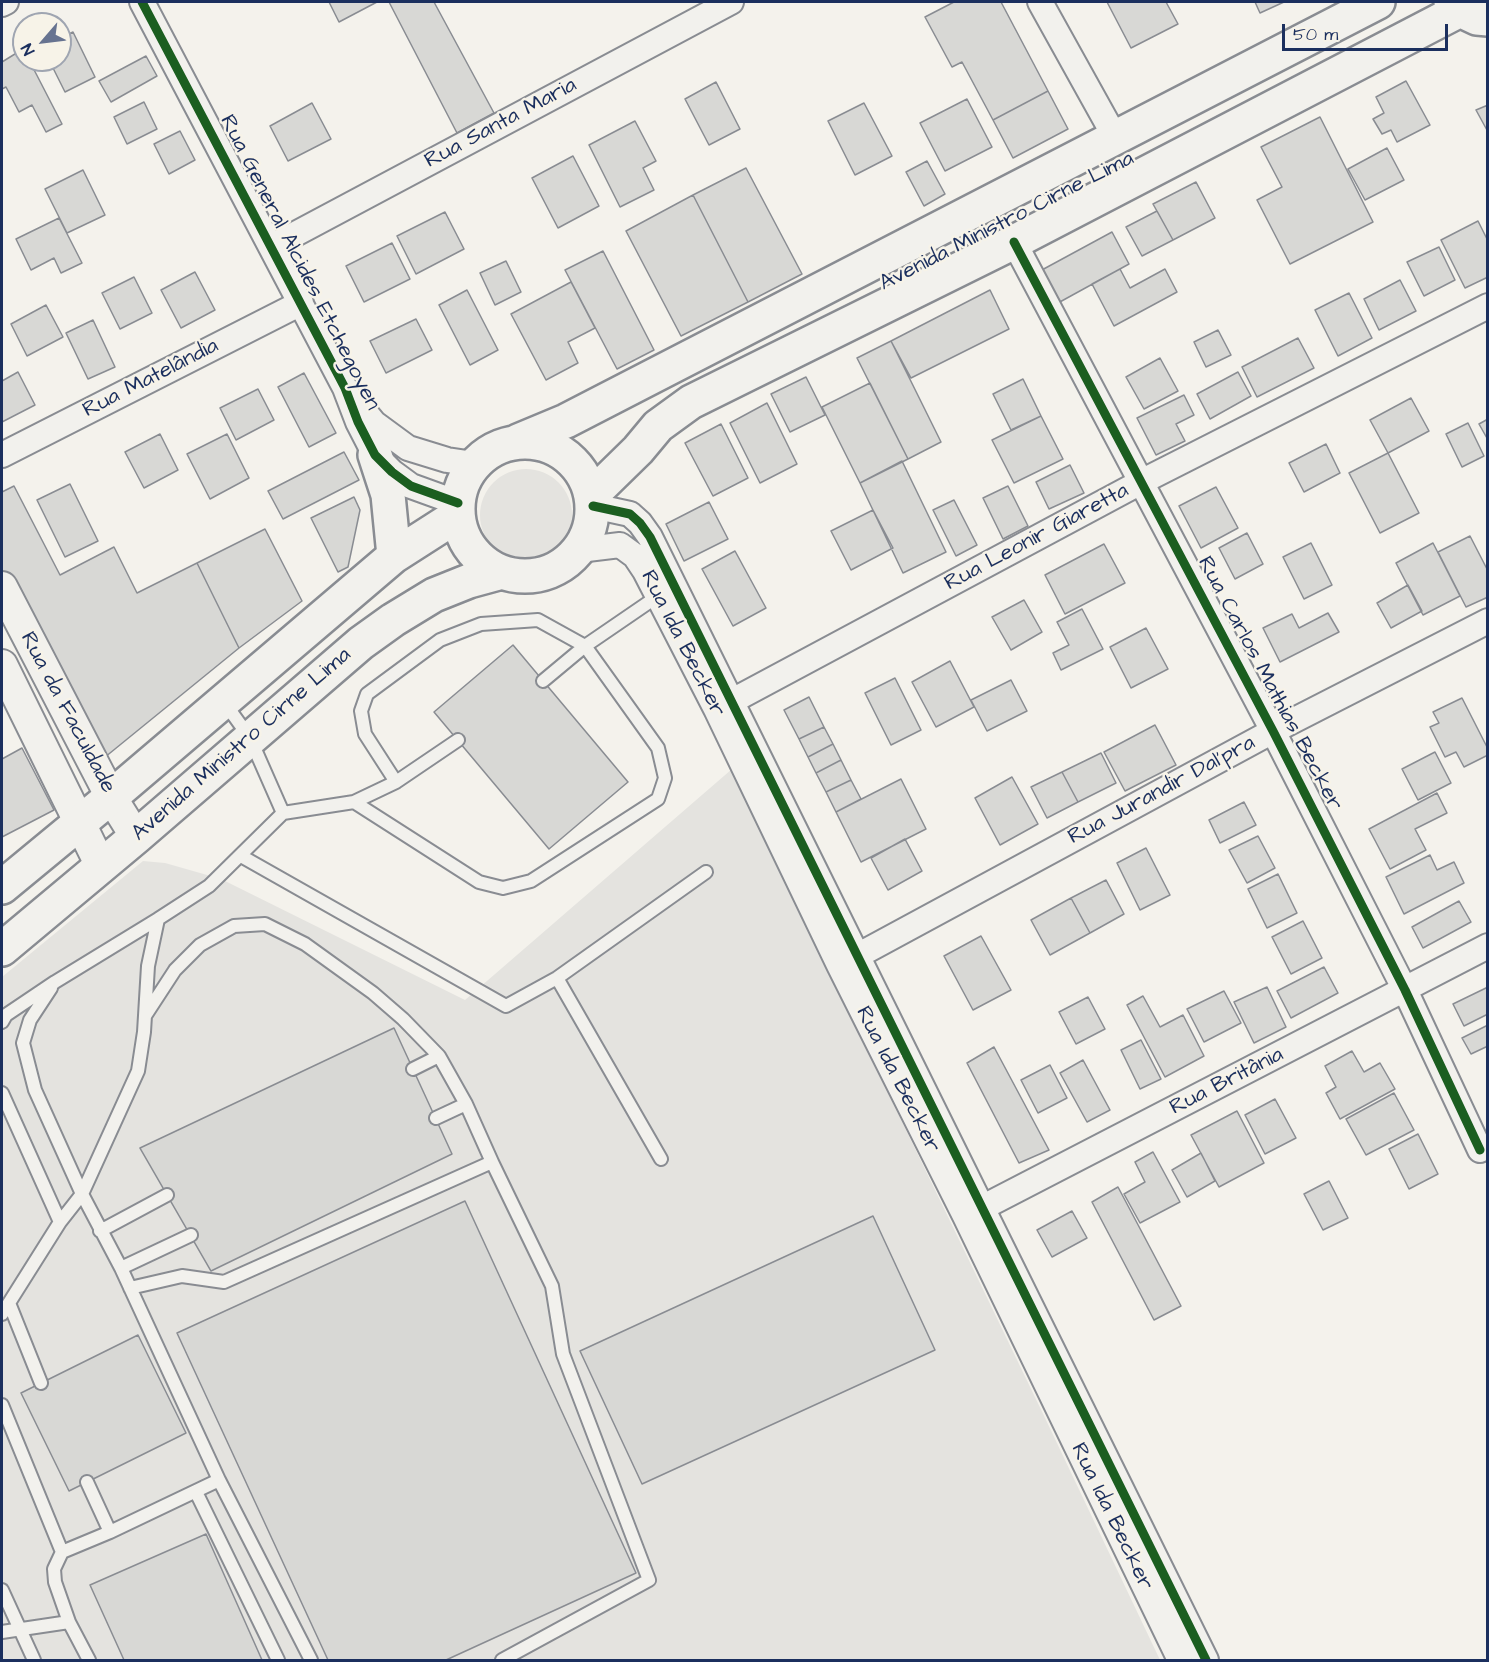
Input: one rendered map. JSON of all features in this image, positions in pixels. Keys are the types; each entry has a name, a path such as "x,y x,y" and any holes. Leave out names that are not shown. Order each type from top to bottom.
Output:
{"main road":[{"name":"Avenida Ministro Cirne Lima","path":"518,441 566,421 1114,136 1378,2"},
{"name":"Avenida Ministro Cirne Lima","path":"592,501 658,426 691,402 1014,242 1466,10"},
{"path":"518,441 542,443 565,454 582,472 592,501 590,529 579,550 558,568 530,576 502,572 486,563 472,550 463,533 458,509 463,482 474,464 494,448 518,441"},
{"path":"375,455 388,495 394,556"},
{"name":"Avenida Ministro Cirne Lima","path":"2,887 394,556 458,509"},
{"name":"Avenida Ministro Cirne Lima","path":"2,949 361,643 434,595 469,581 502,572"}],"street":[{"path":"2,4 6,2"},
{"name":"Rua General Alcides Etchegoyen","path":"142,2 345,388 358,422 375,455 411,486 458,509"},
{"name":"Rua Santa Maria","path":"271,247 731,2"},
{"path":"1040,2 1114,136"},
{"name":"Rua Carlos Mathias Becker","path":"1014,242 1273,731 1405,990 1480,1150"},
{"name":"Rua Matelândia","path":"2,455 301,303"},
{"name":"Rua Leonir Giaretta","path":"724,705 1141,482 1488,306"},
{"name":"Rua General Alcides Etchegoyen","path":"345,388 374,423 408,448 447,460 474,464"},
{"name":"Rua Ida Becker","path":"592,501 630,514 650,537 724,705 974,1212 1180,1660"},
{"name":"Rua Ida Becker","path":"579,550 620,545 635,556 724,705"},
{"name":"Rua da Faculdade","path":"2,587 111,797 136,837"},
{"name":"Rua Jurandir Dal'pra","path":"849,960 1273,731 1488,621"},
{"name":"Rua da Faculdade","path":"2,665 101,866"},
{"name":"Rua Britânia","path":"974,1212 1488,946"},
{"path":"974,1212 1206,1660"}],"lane":[{"path":"543,681 585,646 658,596"},
{"path":"354,802 479,882 503,888 531,881 658,799 665,778 658,748 585,646 538,620 481,624 440,640 367,694 361,711 365,734 396,782"},
{"path":"223,701 250,738 283,813"},
{"path":"2,1022 6,1015 55,982 209,886 283,813 354,802 396,782 458,740"},
{"path":"241,856 506,1006 557,978 706,872"},
{"path":"41,1383 5,1309 60,1222 82,1194 138,1071 148,966 158,919"},
{"path":"145,1016 175,970 200,945 234,926 265,924 305,944 373,993 404,1019 439,1056 466,1104 552,1286 563,1354 649,1580 502,1660"},
{"path":"557,978 662,1159"},
{"path":"55,982 30,1020 23,1043 35,1090 82,1194 121,1268 219,1480 311,1660"},
{"path":"413,1069 439,1056"},
{"path":"2,1093 60,1222"},
{"path":"436,1118 466,1104"},
{"path":"130,1288 182,1276 224,1282 492,1162"},
{"path":"100,1231 167,1195"},
{"path":"121,1268 191,1235"},
{"path":"2,1405 62,1552"},
{"path":"89,1660 69,1622 55,1582 54,1569 62,1552 110,1532 219,1480"},
{"path":"87,1482 110,1532"},
{"path":"196,1492 278,1660"},
{"path":"2,1590 34,1660"},
{"path":"2,1632 21,1631 69,1622"}],"shaded area":[{"path":"517,469 535,469 552,476 565,489 572,506 572,524 565,541 552,554 535,561 517,561 500,554 487,541 480,524 480,506 487,489 500,476"},
{"path":"732,769 1160,1660 2,1660 2,977 143,861 165,863 221,879 465,1000"}],"building":[{"path":"329,2 377,2 339,22"},
{"path":"389,2 434,2 494,113 457,133"},
{"path":"954,2 1001,2 1048,91 993,120 962,62 952,67 925,17"},
{"path":"1107,2 1166,2 1178,24 1131,48"},
{"path":"1255,2 1284,2 1260,13"},
{"path":"72,32 95,77 65,92 55,72 72,72"},
{"path":"12,56 12,72 35,72 62,124 46,132 32,105 19,112 6,87 2,89 2,62"},
{"path":"146,56 157,76 111,102 99,81"},
{"path":"1406,81 1430,125 1397,142 1391,130 1382,134 1373,119 1384,113 1376,97"},
{"path":"716,82 740,129 709,145 685,99"},
{"path":"1048,91 1068,129 1013,158 993,120"},
{"path":"967,99 992,147 945,171 920,123"},
{"path":"144,102 157,129 127,144 114,117"},
{"path":"312,103 331,139 288,161 270,126"},
{"path":"864,103 892,156 855,175 828,121"},
{"path":"1488,105 1488,132 1476,110"},
{"path":"1320,117 1373,222 1290,264 1257,200 1282,187 1261,147"},
{"path":"635,121 656,161 643,168 654,190 620,207 589,145"},
{"path":"180,131 195,160 169,174 154,144"},
{"path":"1387,148 1404,180 1365,200 1348,169"},
{"path":"573,156 599,206 558,228 532,178"},
{"path":"927,161 945,194 924,206 906,172"},
{"path":"746,168 802,274 748,302 693,195"},
{"path":"83,170 105,215 67,233 45,189"},
{"path":"1196,182 1215,218 1173,240 1153,204"},
{"path":"693,195 748,302 681,336 626,231"},
{"path":"1157,211 1173,240 1142,256 1126,227"},
{"path":"445,212 464,249 416,274 397,236"},
{"path":"59,218 82,263 61,273 54,258 31,270 16,239"},
{"path":"1478,221 1488,241 1488,277 1465,288 1441,240"},
{"path":"1112,232 1129,264 1058,303 1040,271"},
{"path":"392,243 410,279 364,302 346,266"},
{"path":"1439,247 1455,280 1424,296 1407,262"},
{"path":"603,251 654,350 617,369 565,270"},
{"path":"506,261 521,292 495,305 480,273"},
{"path":"1120,269 1130,288 1165,269 1177,292 1114,326 1092,284"},
{"path":"195,272 215,310 181,328 161,290"},
{"path":"134,277 152,313 120,329 102,293"},
{"path":"1400,280 1416,311 1379,330 1364,299"},
{"path":"571,282 595,328 568,342 578,363 546,380 511,314"},
{"path":"467,290 498,350 470,365 439,305"},
{"path":"990,290 1009,329 911,378 891,341"},
{"path":"1349,293 1372,338 1338,356 1315,310"},
{"path":"46,305 63,337 27,356 11,324"},
{"path":"416,319 432,350 386,373 370,341"},
{"path":"93,320 115,367 88,379 66,333"},
{"path":"1218,330 1231,355 1206,367 1194,342"},
{"path":"1298,338 1314,368 1257,397 1242,367"},
{"path":"891,341 941,442 908,459 857,358"},
{"path":"1160,358 1178,391 1144,409 1126,377"},
{"path":"18,372 35,405 2,422 2,381"},
{"path":"1238,372 1251,396 1210,419 1197,394"},
{"path":"304,373 336,433 309,447 278,387"},
{"path":"806,377 825,415 790,432 771,394"},
{"path":"1023,379 1041,416 1011,430 993,394"},
{"path":"870,383 908,459 860,483 822,407"},
{"path":"258,389 274,420 236,440 220,408"},
{"path":"1184,395 1194,415 1176,424 1185,441 1156,455 1137,418"},
{"path":"1411,398 1429,431 1388,453 1370,420"},
{"path":"767,403 797,464 760,483 730,423"},
{"path":"1041,416 1063,459 1014,483 992,440"},
{"path":"1488,419 1488,440 1479,424"},
{"path":"1468,423 1484,456 1462,467 1446,434"},
{"path":"721,424 748,478 713,496 685,443"},
{"path":"160,434 178,470 144,488 125,452"},
{"path":"227,434 249,478 210,499 187,454"},
{"path":"1326,444 1340,473 1304,492 1289,463"},
{"path":"344,452 359,480 283,519 268,491"},
{"path":"1388,453 1419,513 1380,533 1349,473"},
{"path":"902,461 946,552 903,573 860,483"},
{"path":"1070,465 1084,493 1049,509 1036,482"},
{"path":"70,484 98,541 65,557 37,500"},
{"path":"14,486 60,575 114,547 137,593 197,563 239,648 99,762 2,571 2,492"},
{"path":"1008,486 1028,526 1003,539 983,498"},
{"path":"1216,487 1238,528 1201,548 1179,506"},
{"path":"354,497 360,510 348,567 338,572 311,518"},
{"path":"954,500 977,545 956,556 933,510"},
{"path":"709,502 728,539 684,561 666,524"},
{"path":"873,510 893,548 851,570 831,531"},
{"path":"265,529 302,601 239,648 197,563"},
{"path":"1247,533 1263,564 1235,579 1219,548"},
{"path":"1470,536 1488,571 1488,597 1466,607 1438,552"},
{"path":"1311,543 1332,585 1304,599 1283,557"},
{"path":"1433,543 1460,596 1423,615 1396,563"},
{"path":"1104,544 1125,583 1065,614 1045,575"},
{"path":"735,551 766,608 733,626 702,569"},
{"path":"1408,585 1422,611 1391,628 1377,603"},
{"path":"1024,600 1042,632 1011,650 992,617"},
{"path":"1082,609 1103,649 1061,670 1053,653 1069,645 1057,622"},
{"path":"1328,613 1339,632 1280,662 1263,628 1292,614 1299,628"},
{"path":"1146,628 1168,669 1131,688 1110,647"},
{"path":"513,645 628,782 549,849 434,712"},
{"path":"950,661 974,707 936,727 912,682"},
{"path":"895,678 921,730 891,745 865,693"},
{"path":"1011,680 1027,711 987,731 971,700"},
{"path":"809,697 824,727 799,739 784,710"},
{"path":"1462,698 1488,749 1488,755 1464,767 1456,752 1445,757 1430,727 1439,723 1433,712"},
{"path":"1155,725 1176,765 1125,791 1104,752"},
{"path":"824,727 833,744 808,757 799,739"},
{"path":"833,744 841,760 816,773 808,757"},
{"path":"22,748 54,810 2,837 2,759"},
{"path":"1435,752 1451,783 1418,800 1402,769"},
{"path":"1101,753 1116,783 1078,802 1062,772"},
{"path":"841,760 851,780 826,792 816,773"},
{"path":"1062,772 1078,802 1047,818 1031,787"},
{"path":"1012,777 1038,824 1000,845 975,798"},
{"path":"901,779 926,829 861,862 836,812"},
{"path":"851,780 861,799 836,812 826,792"},
{"path":"1437,793 1447,813 1415,829 1426,850 1390,869 1369,829"},
{"path":"1244,802 1256,825 1220,843 1209,820"},
{"path":"1258,836 1275,868 1247,883 1229,850"},
{"path":"905,839 922,871 888,890 871,858"},
{"path":"1146,848 1170,895 1140,910 1117,863"},
{"path":"1430,855 1437,870 1454,862 1464,883 1404,914 1386,877"},
{"path":"1278,874 1297,913 1267,928 1248,889"},
{"path":"1106,880 1124,914 1090,933 1071,898"},
{"path":"1071,898 1090,933 1050,955 1031,920"},
{"path":"1459,901 1471,922 1423,948 1412,927"},
{"path":"1303,921 1322,958 1291,974 1272,937"},
{"path":"981,936 1011,990 973,1010 944,956"},
{"path":"1324,967 1338,993 1291,1018 1277,991"},
{"path":"1267,987 1286,1027 1254,1043 1234,1002"},
{"path":"1488,987 1488,1014 1464,1026 1453,1004"},
{"path":"1224,991 1241,1023 1204,1042 1187,1009"},
{"path":"1143,996 1160,1027 1183,1015 1204,1056 1165,1077 1127,1005"},
{"path":"1088,997 1105,1029 1076,1044 1059,1012"},
{"path":"1488,1025 1488,1046 1471,1054 1462,1038"},
{"path":"394,1028 452,1154 211,1271 140,1148"},
{"path":"1141,1040 1161,1079 1140,1089 1121,1050"},
{"path":"994,1047 1049,1150 1019,1163 967,1063"},
{"path":"1352,1051 1364,1072 1380,1063 1395,1089 1340,1119 1326,1093 1336,1087 1325,1066"},
{"path":"1083,1060 1110,1110 1087,1122 1060,1073"},
{"path":"1050,1065 1067,1098 1038,1113 1021,1080"},
{"path":"1394,1093 1414,1130 1366,1155 1346,1119"},
{"path":"1275,1099 1296,1138 1265,1154 1245,1115"},
{"path":"1237,1111 1264,1163 1219,1187 1191,1135"},
{"path":"1418,1134 1438,1174 1409,1189 1389,1149"},
{"path":"1153,1152 1180,1202 1140,1223 1124,1194 1145,1182 1135,1162"},
{"path":"1201,1153 1215,1181 1187,1197 1172,1170"},
{"path":"1329,1181 1348,1218 1323,1230 1304,1194"},
{"path":"1118,1187 1181,1306 1154,1320 1092,1202"},
{"path":"465,1201 636,1573 446,1660 328,1660 177,1333"},
{"path":"1072,1211 1087,1238 1052,1257 1037,1230"},
{"path":"873,1216 935,1350 642,1484 580,1351"},
{"path":"138,1335 186,1433 69,1491 21,1393"},
{"path":"206,1534 262,1660 124,1660 90,1585"}],"cycle path":[{"path":"142,2 345,388 358,422 375,455 411,486 458,503"},
{"path":"1014,242 1273,731 1405,990 1480,1150"},
{"path":"593,506 630,514 650,537 1206,1660"}]}
